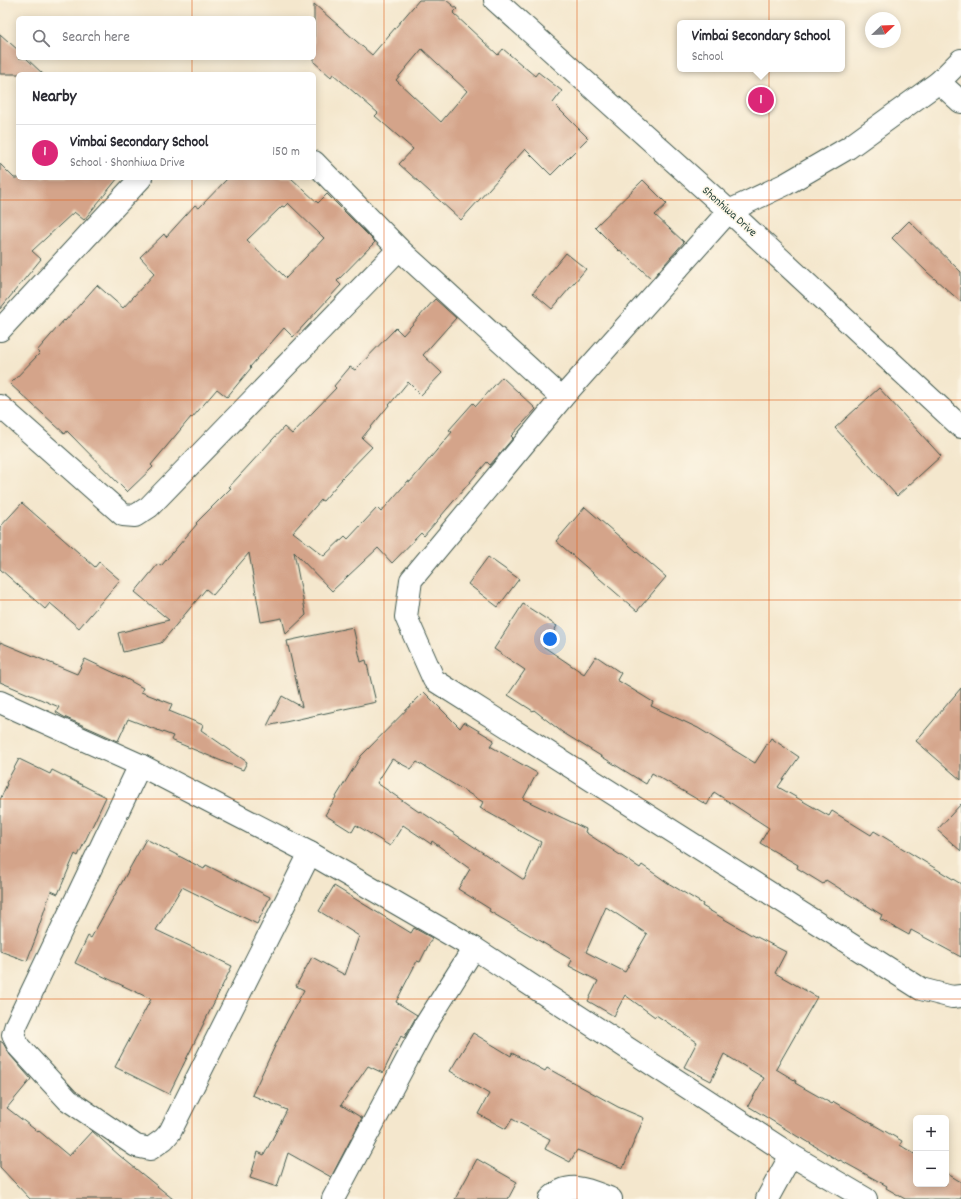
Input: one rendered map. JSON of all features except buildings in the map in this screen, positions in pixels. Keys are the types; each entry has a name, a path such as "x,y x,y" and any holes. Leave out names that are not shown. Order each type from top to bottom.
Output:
{"street":[{"name":"Shonhiwa Drive","path":"495,0 729,211 961,427"},
{"path":"961,60 940,82 848,148 786,184 729,211 562,398 411,580 406,617 434,680 921,989 952,997 961,996"},
{"path":"940,82 961,102"},
{"path":"316,164 399,249 562,398"},
{"path":"0,330 139,180"},
{"path":"0,406 123,515 135,516 149,507 399,249"},
{"path":"0,702 140,765 310,853 474,948 791,1155 866,1199"},
{"path":"140,765 16,1025 13,1035 19,1048 68,1100 136,1146 150,1149 164,1139 170,1132 310,853"},
{"path":"333,1199 426,1024 474,948"},
{"path":"766,1199 791,1155"},
{"path":"550,1199 557,1191 571,1187 591,1191 611,1199"}],"place":[{"name":"Vimbai Secondary School","path":"761,100"}]}
